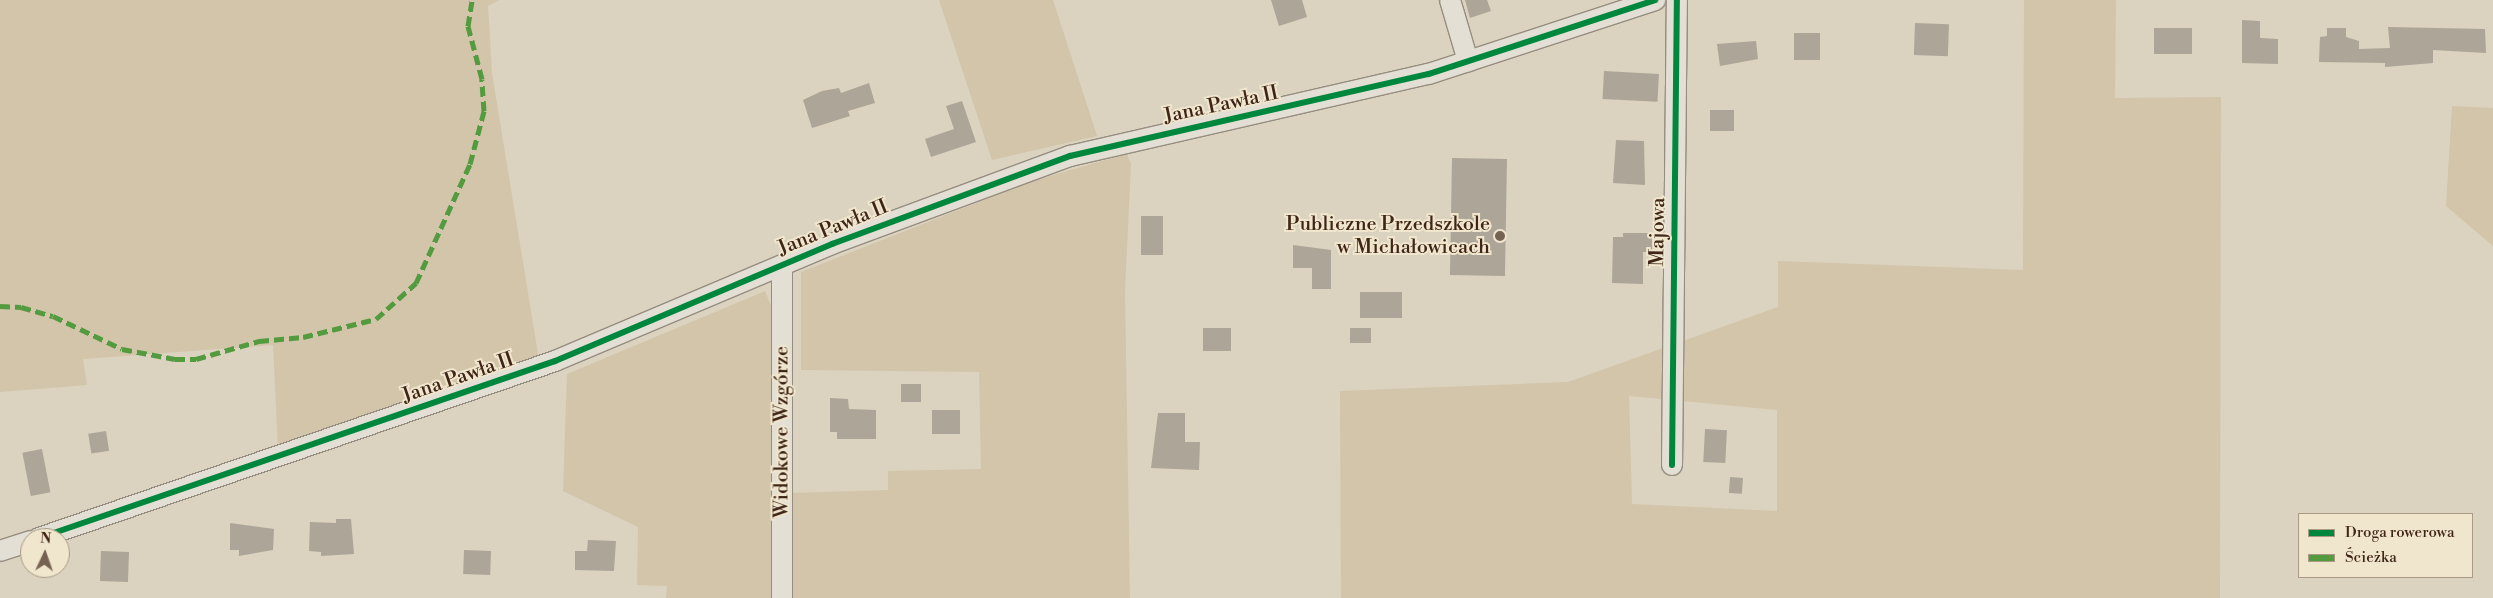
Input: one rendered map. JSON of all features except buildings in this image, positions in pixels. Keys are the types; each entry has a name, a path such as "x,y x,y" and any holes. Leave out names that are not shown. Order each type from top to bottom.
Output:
{"street":[{"path":"1450,0 1468,61"},
{"name":"Jana Pawła II","path":"68,528 555,361 984,185 1070,156 1338,96 1468,61 1655,0"},
{"name":"Majowa","path":"1672,464 1677,0"},
{"name":"Widokowe Wzgórze","path":"782,267 782,598"},
{"path":"0,551 20,544"}],"shaded area":[{"path":"0,0 499,0 488,6 492,73 539,360 278,450 273,345 83,359 87,385 0,392"},
{"path":"939,0 1053,0 1097,136 992,160"},
{"path":"2024,0 2116,0 2115,98 2221,97 2220,598 1341,598 1340,391 1568,382 1778,307 1778,261 2023,270","holes":["1629,396 1777,410 1777,511 1632,504"]},
{"path":"2452,106 2493,108 2493,246 2446,206"},
{"path":"1127,154 1131,164 1125,291 1130,598 792,598 792,493 888,490 888,471 981,469 979,372 801,370 801,272 1032,181"},
{"path":"765,291 772,308 772,598 666,598 667,586 637,585 638,527 563,491 567,374"}],"marked path":[{"path":"0,306 21,307 53,316 122,349 175,359 196,359 259,341 303,337 376,319 416,283 470,164 484,111 482,79 468,26 472,0"}],"cycle path":[{"path":"68,528 555,361 832,244 1070,156 1429,74 1655,0"},
{"path":"1672,465 1677,0"}],"place":[{"name":"Publiczne Przedszkole w Michałowicach","path":"1500,236"}]}
